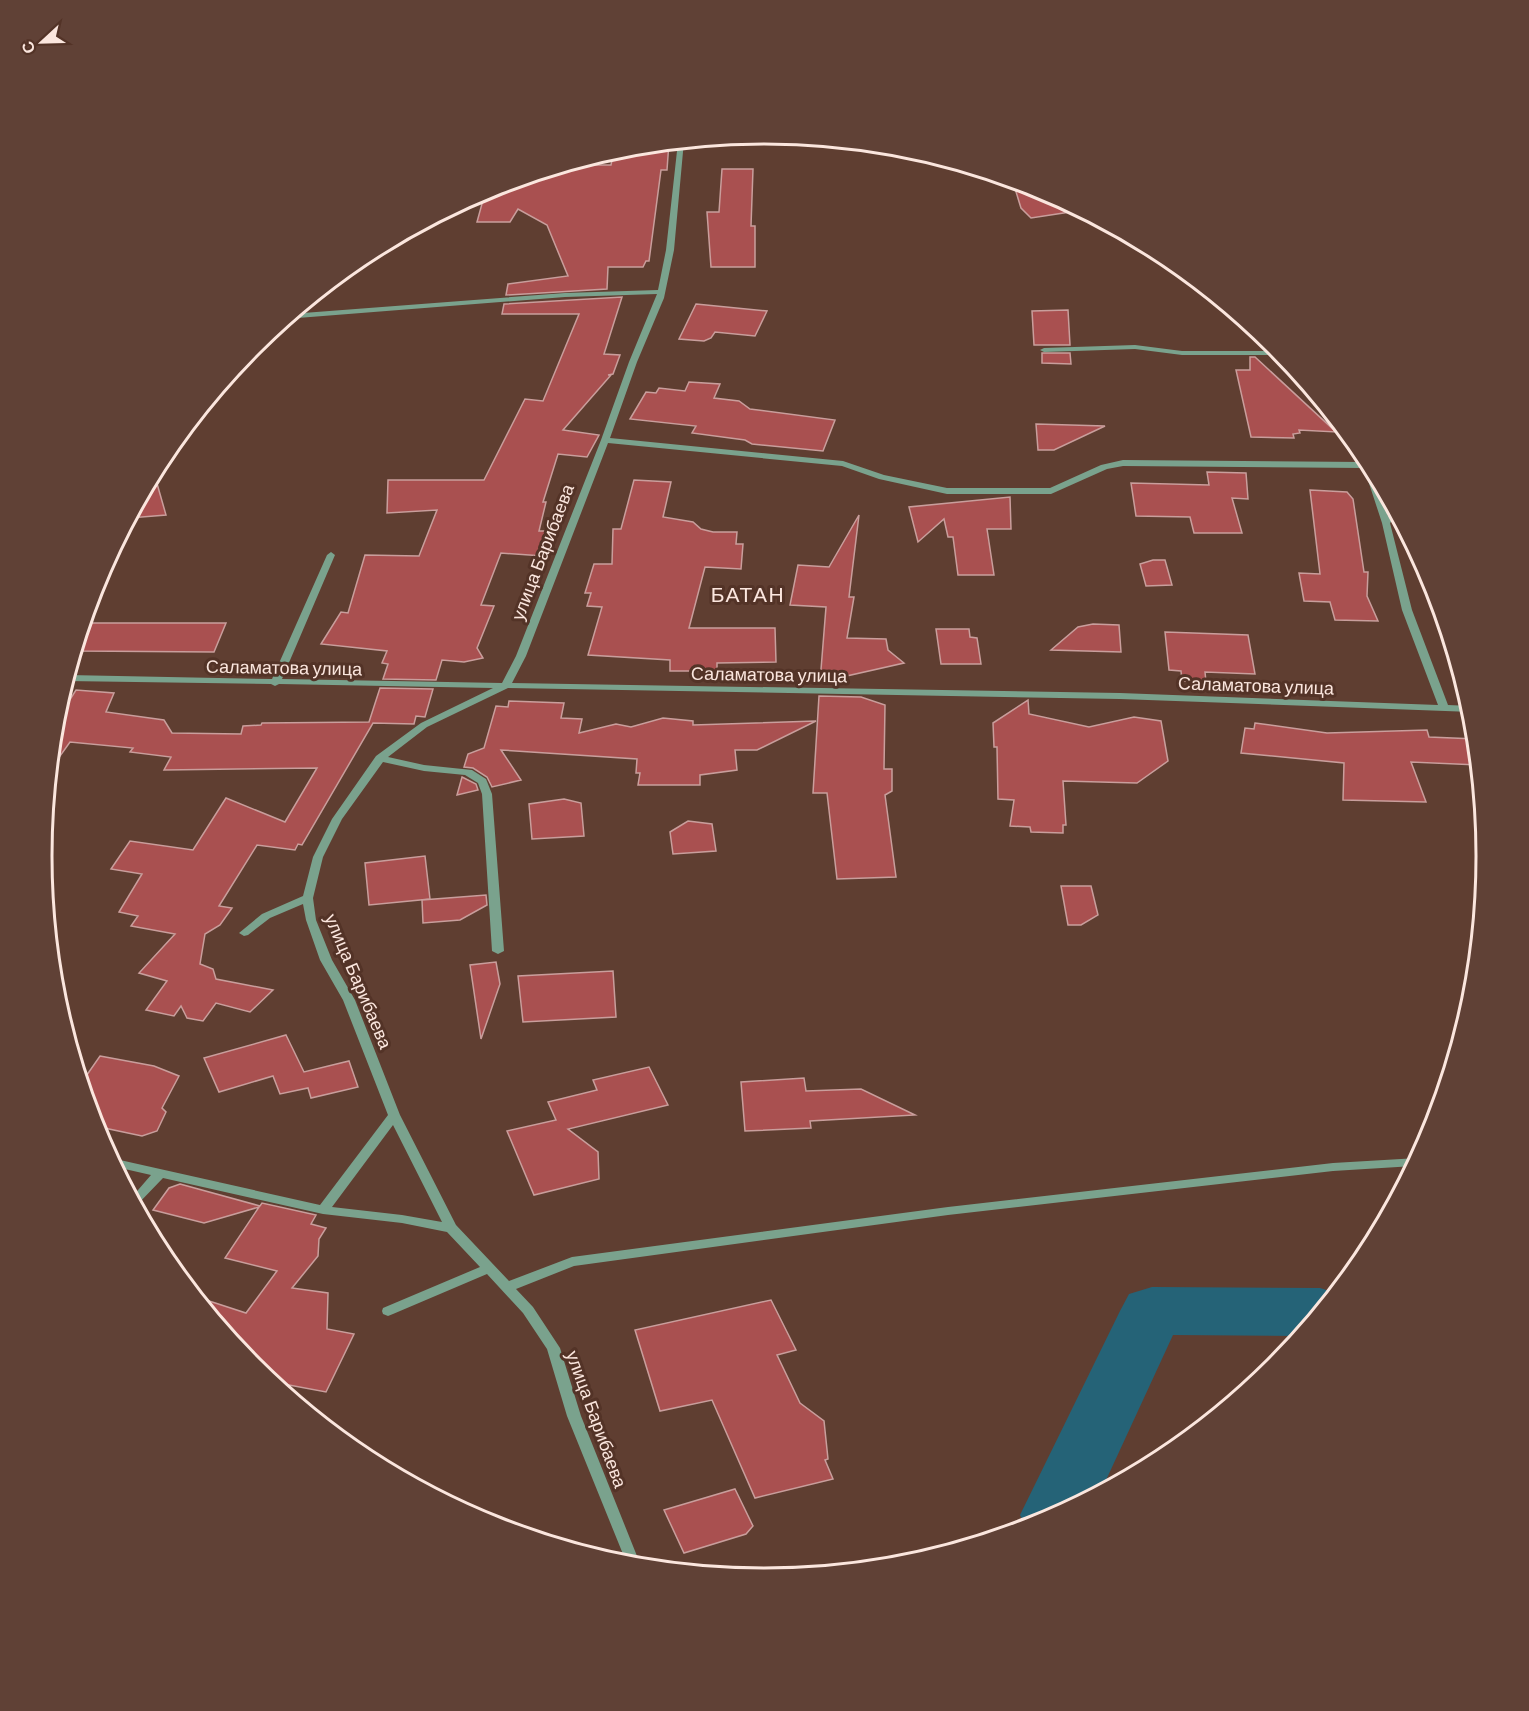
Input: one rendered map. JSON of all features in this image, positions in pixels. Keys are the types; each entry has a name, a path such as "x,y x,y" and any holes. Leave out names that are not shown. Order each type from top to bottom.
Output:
{"street":[{"name":"улица Барибаева","path":"630,1555 574,1416 553,1348 528,1310 487,1269 451,1228 394,1114 349,1000 326,960 311,920 308,898 318,857 338,819 380,758 424,725 505,686 521,656 662,292 670,250 680,149"},
{"path":"300,316 565,295 662,292"},
{"path":"1044,350 1135,347 1182,353 1268,352"},
{"path":"605,440 843,464 882,477 947,491 1051,491 1104,467 1123,462 1360,465"},
{"path":"1374,487 1386,523 1407,610 1444,708"},
{"path":"1386,523 1391,518"},
{"path":"274,683 331,555"},
{"name":"Саламатова улица","path":"75,678 1108,696 1461,709"},
{"path":"380,758 424,768 468,772 482,781 487,794 498,951"},
{"path":"244,933 266,916 308,898"},
{"path":"323,1210 394,1114"},
{"path":"507,1287 572,1262 948,1211 1333,1167 1407,1162"},
{"path":"123,1164 323,1210 402,1219 451,1228"},
{"path":"140,1196 160,1173"},
{"path":"388,1311 487,1269"}],"building":[{"path":"668,151 667,170 661,170 649,261 646,261 643,267 608,267 607,289 506,295 508,284 568,276 547,225 518,209 510,222 477,222 482,202 536,181 580,168 611,165 612,160"},
{"path":"722,169 753,169 751,226 755,226 755,267 711,267 707,212 719,212"},
{"path":"1015,190 1068,212 1031,218 1021,208"},
{"path":"622,297 604,354 620,355 613,374 608,375 611,375 563,430 599,435 587,457 558,454 543,502 546,502 539,531 552,531 543,556 501,553 481,605 494,606 477,648 483,658 464,662 442,660 436,680 383,679 388,664 382,663 387,651 321,644 341,612 348,613 365,555 419,556 437,510 387,513 388,480 484,480 525,399 543,401 579,314 502,314 504,304"},
{"path":"696,304 767,311 755,336 715,332 711,338 704,341 679,339"},
{"path":"1068,310 1070,345 1034,345 1032,311"},
{"path":"1042,353 1070,353 1071,364 1042,363"},
{"path":"1250,357 1255,357 1336,432 1299,430 1300,433 1293,434 1294,438 1251,437 1236,370 1250,370"},
{"path":"689,382 720,384 714,398 739,401 750,409 835,420 823,451 752,444 745,440 692,433 696,426 630,419 646,392 656,393 659,388 685,391"},
{"path":"1036,424 1105,426 1054,450 1038,450"},
{"path":"1207,472 1246,473 1248,499 1232,498 1242,533 1194,533 1190,517 1136,516 1131,483 1209,485"},
{"path":"634,480 671,482 663,517 693,522 701,529 713,532 737,532 736,544 743,544 741,569 705,567 689,628 775,628 776,662 717,663 717,671 670,671 670,660 588,655 602,607 587,606 591,593 585,593 594,564 612,564 613,529 621,529"},
{"path":"157,484 166,515 138,517"},
{"path":"1310,490 1347,492 1353,499 1364,572 1368,572 1367,596 1378,621 1335,620 1330,602 1304,601 1299,573 1320,574"},
{"path":"1010,497 1011,529 987,529 994,575 958,575 953,537 948,537 944,519 918,542 909,507"},
{"path":"859,515 849,597 854,597 847,638 886,639 888,650 904,663 820,682 826,607 790,605 798,565 829,567"},
{"path":"1153,560 1165,560 1172,585 1146,586 1140,564"},
{"path":"92,623 226,623 214,652 83,651"},
{"path":"1093,624 1119,625 1121,652 1051,650 1078,627"},
{"path":"936,629 969,629 970,637 977,638 981,664 941,664"},
{"path":"1165,632 1248,635 1255,674 1205,672 1206,682 1182,681 1181,671 1169,670"},
{"path":"380,688 433,689 425,717 416,716 414,724 373,723 302,845 298,844 295,850 257,845 219,906 232,908 220,925 205,934 200,964 213,969 216,979 273,990 250,1012 216,1003 203,1021 187,1018 181,1006 174,1016 146,1010 167,981 139,973 175,934 131,926 138,916 119,912 142,874 111,869 130,841 193,850 226,798 285,822 317,768 164,770 171,757 130,752 133,748 70,742 60,756 70,699 76,690 114,693 106,712 164,720 172,733 241,734 243,726 261,725 262,723 369,722"},
{"path":"819,696 861,697 885,705 884,769 892,769 892,791 885,795 896,877 837,879 827,793 813,793"},
{"path":"1028,700 1029,714 1089,727 1134,717 1161,721 1168,761 1137,783 1063,781 1066,825 1063,825 1063,833 1031,832 1030,827 1010,826 1014,800 998,799 997,747 994,747 993,723"},
{"path":"509,701 564,703 561,718 582,719 579,733 616,724 631,727 663,718 693,721 693,725 816,721 757,750 735,750 737,770 700,775 700,785 638,785 640,773 636,773 637,759 501,750 521,780 492,787 487,777 473,768 464,767 468,754 484,748 496,706 508,707"},
{"path":"1255,723 1327,733 1427,730 1429,737 1466,739 1470,765 1411,762 1426,802 1343,800 1344,763 1241,753 1245,728 1254,729"},
{"path":"462,777 476,784 478,790 457,795"},
{"path":"564,799 581,803 584,836 532,839 529,804"},
{"path":"688,821 712,824 716,851 673,854 670,832"},
{"path":"425,856 430,899 369,905 365,863"},
{"path":"1061,886 1091,886 1098,915 1081,925 1068,925"},
{"path":"486,895 487,905 460,920 423,923 422,900"},
{"path":"496,962 500,984 481,1039 470,965"},
{"path":"613,971 616,1017 523,1022 518,976"},
{"path":"286,1035 304,1072 349,1061 358,1087 311,1098 308,1088 280,1094 273,1076 219,1092 204,1058"},
{"path":"100,1056 154,1066 179,1076 162,1108 166,1112 157,1131 142,1136 107,1129 87,1074"},
{"path":"649,1067 668,1105 568,1129 598,1152 599,1179 534,1195 507,1131 556,1120 548,1102 597,1090 593,1080"},
{"path":"804,1078 806,1091 861,1089 915,1115 810,1121 811,1128 745,1131 741,1082"},
{"path":"180,1184 260,1206 262,1203 316,1215 311,1224 326,1228 319,1239 318,1256 292,1288 328,1293 327,1329 354,1334 326,1392 289,1385 229,1325 210,1301 246,1313 277,1271 225,1258 259,1207 204,1223 153,1210 169,1188"},
{"path":"771,1300 796,1350 777,1355 800,1403 824,1421 828,1459 825,1460 833,1479 755,1498 712,1400 660,1411 635,1330"},
{"path":"735,1489 753,1526 746,1534 684,1553 664,1510"}],"waterway":[{"path":"1061,1502 1152,1311 1311,1312"}],"district":[{"name":"БАТАН","path":"748,593"}]}
